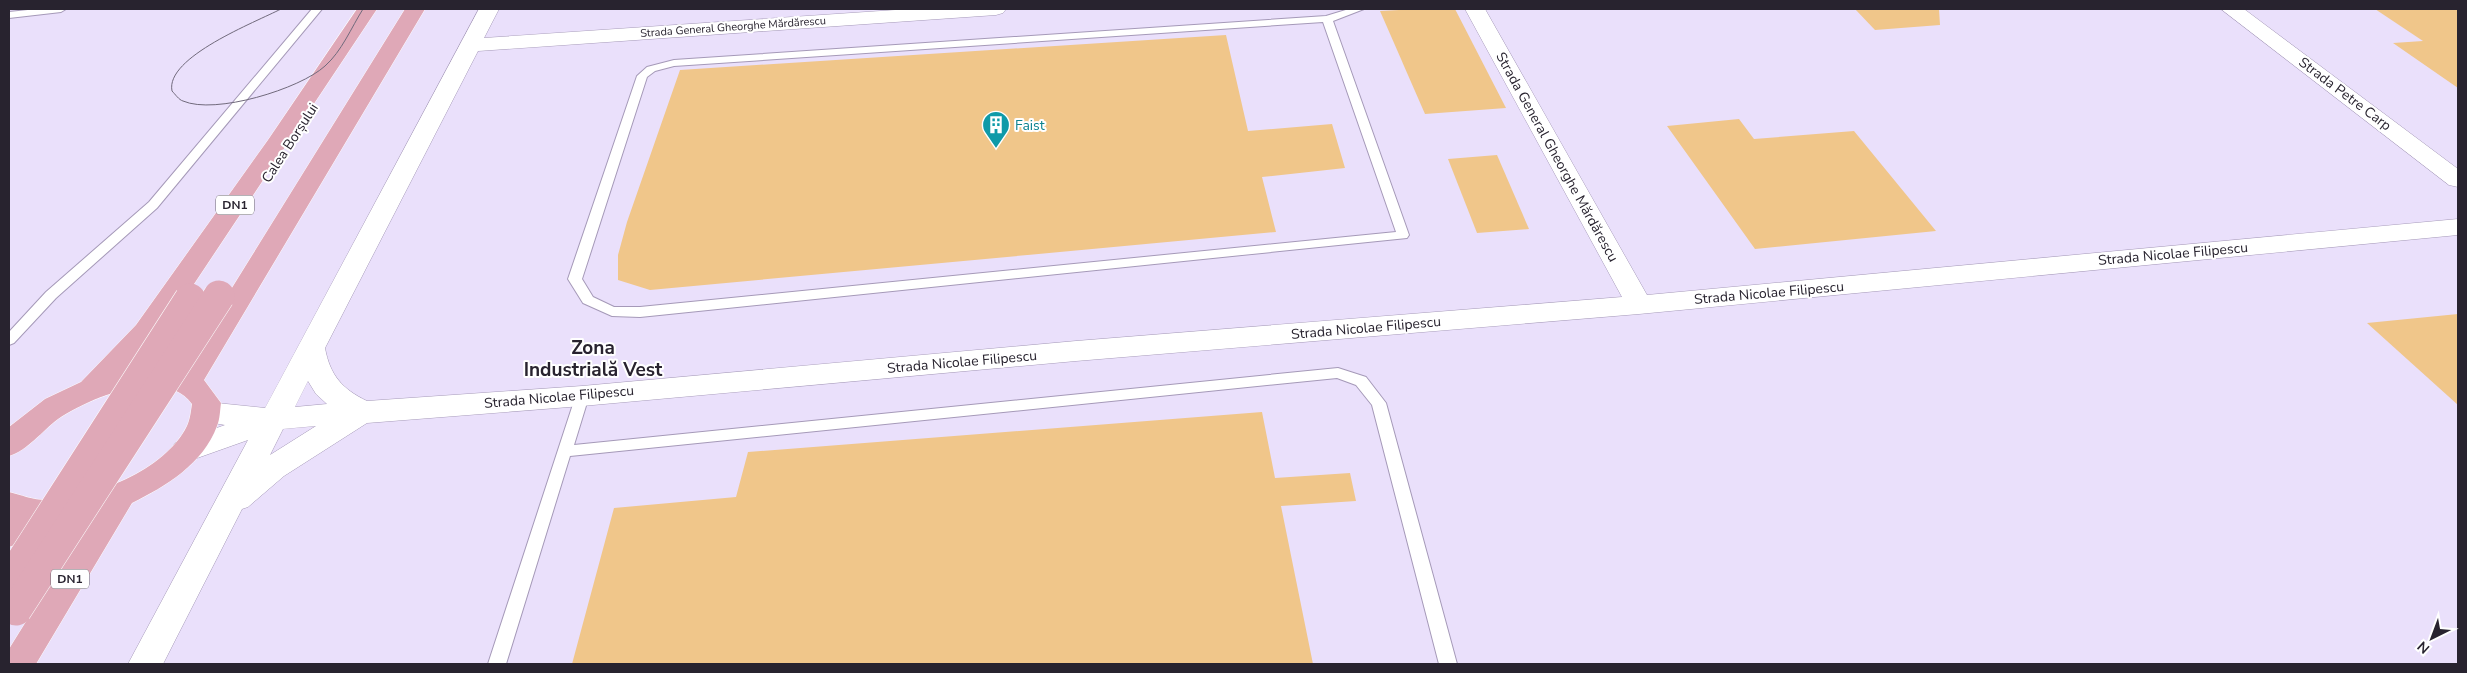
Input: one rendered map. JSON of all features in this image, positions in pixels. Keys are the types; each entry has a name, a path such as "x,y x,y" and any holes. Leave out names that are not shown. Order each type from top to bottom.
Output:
{"main road":[{"name":"DN1","path":"9,445 22,430 42,415 89,390 112,371 148,329 326,74 367,9"},
{"name":"Calea Borșului","path":"11,604 190,299 376,9"},
{"name":"Calea Borșului","path":"11,604 219,296 397,9"},
{"path":"14,516 70,510 121,494 154,477 186,451 201,431 207,413 207,403 204,394 188,382 415,9"},
{"name":"DN1","path":"89,390 144,377 168,377 188,382"},
{"name":"DN1","path":"18,664 121,494"}],"street":[{"path":"145,664 489,9"},
{"name":"Strada General Gheorghe Mărdărescu","path":"470,44 996,9"},
{"name":"Strada General Gheorghe Mărdărescu","path":"1475,9 1639,305"},
{"name":"Strada Petre Carp","path":"2231,9 2458,180"},
{"name":"Strada Nicolae Filipescu","path":"207,413 273,419 582,396 1076,351 1639,305 2458,227"},
{"path":"311,346 315,371 321,381 339,402 363,412"},
{"path":"225,510 273,468 363,412"},
{"name":"Strada Nicolae Filipescu","path":"186,451 273,419"}],"lane":[{"path":"9,15 61,9"},
{"path":"9,340 51,295 153,205 317,9"},
{"path":"1327,19 1403,235 640,312 612,311 588,300 576,279 642,76 652,68 674,63 1327,19 1359,9"},
{"path":"565,451 1338,373 1361,382 1380,403 1448,664"},
{"path":"497,664 582,396"}],"building":[{"path":"1455,9 1506,108 1425,114 1380,11"},
{"path":"1855,9 1939,9 1940,25 1875,30"},
{"path":"2375,9 2458,9 2458,88 2393,43 2423,41"},
{"name":"Faist","path":"1226,35 1248,131 1332,124 1345,168 1262,177 1276,232 650,290 618,280 618,255 627,222 680,70"},
{"path":"1739,119 1754,139 1854,131 1936,231 1755,249 1667,126"},
{"path":"1497,155 1529,229 1477,233 1448,159"},
{"path":"2458,314 2458,405 2367,323"},
{"path":"1262,412 1275,478 1350,473 1356,501 1281,506 1313,664 572,664 614,508 736,497 748,452"}],"tram line":[{"path":"281,9 214,42 197,54 183,66 174,78 172,91 183,101 215,105 257,97 297,83 313,75 331,60 363,9"}],"place":[{"name":"Faist","path":"996,149"}],"district":[{"name":"Zona Industrială Vest","path":"593,359"}]}
